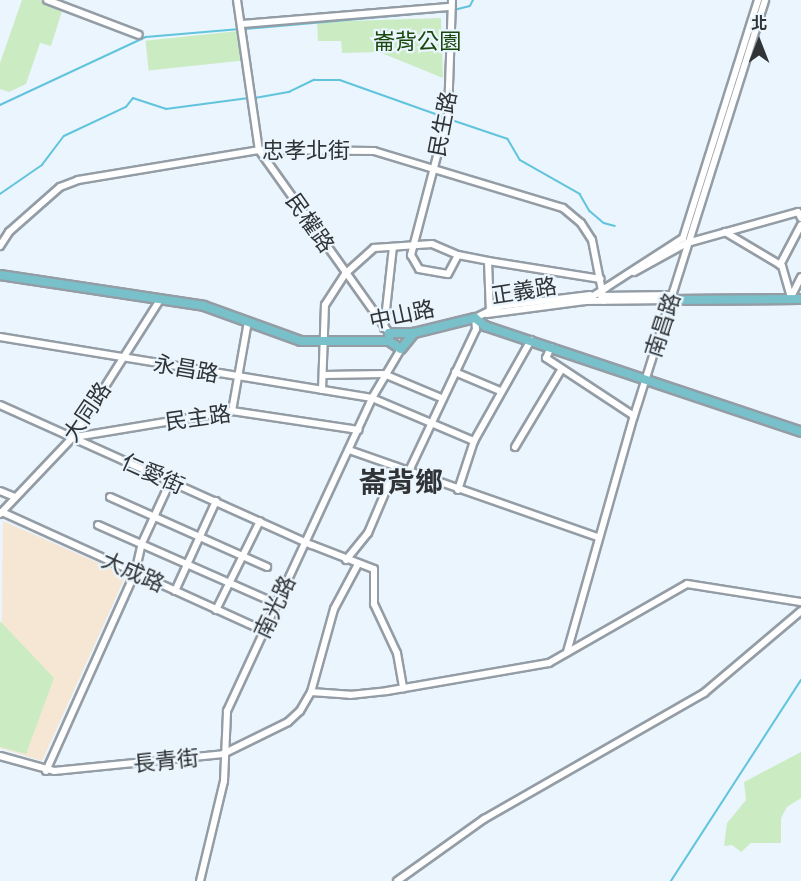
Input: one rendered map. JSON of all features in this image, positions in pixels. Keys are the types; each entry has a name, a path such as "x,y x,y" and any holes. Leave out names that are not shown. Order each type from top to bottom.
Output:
{"main road":[{"name":"中山路","path":"0,275 204,306 301,341 325,343 387,334 414,333 475,318"},
{"name":"正義路","path":"672,298 796,297"},
{"path":"475,318 485,326 801,432"},
{"path":"387,334 401,349 414,333"}],"street":[{"path":"48,0 139,35"},
{"name":"民權路","path":"237,0 259,150 345,274 374,248 432,244 458,255 601,279"},
{"name":"南昌路","path":"567,652 598,537 672,298 685,240 758,0"},
{"name":"南昌路","path":"685,240 765,0"},
{"path":"242,24 451,3"},
{"name":"民生路","path":"412,245 435,167 452,86 451,3"},
{"name":"忠孝北街","path":"0,246 9,232 72,181 259,150 374,151 435,167 563,208 581,223 592,240 604,295"},
{"path":"586,298 604,295 685,240 725,232 798,212 801,218"},
{"path":"780,265 801,225"},
{"path":"725,232 780,265 796,297"},
{"path":"412,245 411,255 419,269 428,272 448,274 458,255"},
{"path":"387,334 393,247"},
{"path":"488,261 490,311"},
{"path":"322,390 325,304 345,274 387,334"},
{"path":"796,297 801,277"},
{"name":"正義路","path":"475,318 490,311 604,295 672,298"},
{"name":"大同路","path":"1,513 74,437 160,300"},
{"path":"409,471 430,421 476,329 475,318"},
{"path":"232,411 248,321"},
{"name":"永昌路","path":"0,338 372,398 474,441"},
{"path":"458,490 474,441 500,391 506,388 531,340"},
{"path":"551,347 546,358 634,416"},
{"name":"南光路","path":"200,881 224,781 223,754 227,711 372,398 384,374 401,349"},
{"path":"515,447 561,370"},
{"path":"455,372 500,391"},
{"path":"324,375 384,374 441,398"},
{"name":"仁愛街","path":"0,405 357,564"},
{"name":"民主路","path":"74,437 232,411 359,430"},
{"path":"85,436 86,444"},
{"path":"349,450 458,490 598,537"},
{"path":"346,560 368,533 396,467"},
{"path":"46,771 135,573 142,543 170,482"},
{"path":"0,491 15,497"},
{"path":"110,497 267,567"},
{"path":"175,591 216,501"},
{"name":"大成路","path":"1,513 264,631"},
{"path":"216,610 260,521"},
{"path":"98,525 187,562 277,604"},
{"path":"357,564 374,569 374,603 397,653 403,688"},
{"name":"長青街","path":"0,756 46,771 223,754 288,722 300,711 311,692 334,609 357,564"},
{"path":"311,692 350,695 537,665 567,652 687,585 801,602"},
{"path":"397,881 484,819 704,693 801,611"}],"shaded area":[{"path":"3,521 126,575 42,761 0,748"}],"green space":[{"path":"22,0 39,0 63,8 51,46 40,43 26,84 9,92 0,89 0,63"},
{"name":"崙背公園","path":"441,18 443,78 379,52 342,53 341,41 318,41 317,22"},
{"path":"238,31 241,61 149,71 146,41"},
{"path":"0,621 54,678 26,754 0,747"},
{"path":"801,752 801,798 787,807 781,818 781,843 751,843 741,852 732,845 724,846 727,823 746,800 744,782"}],"waterway":[{"path":"454,10 470,6 473,0"},
{"path":"245,29 449,11"},
{"path":"0,105 146,37 240,29"},
{"path":"255,98 289,92 314,80 340,80 444,117"},
{"path":"0,194 42,165 64,136 126,107 133,98 166,109 248,98"},
{"path":"449,119 508,139 520,160 580,194 590,211 604,223 615,226"},
{"path":"671,881 801,680"}],"district":[{"name":"崙背鄉","path":"401,483"}]}
